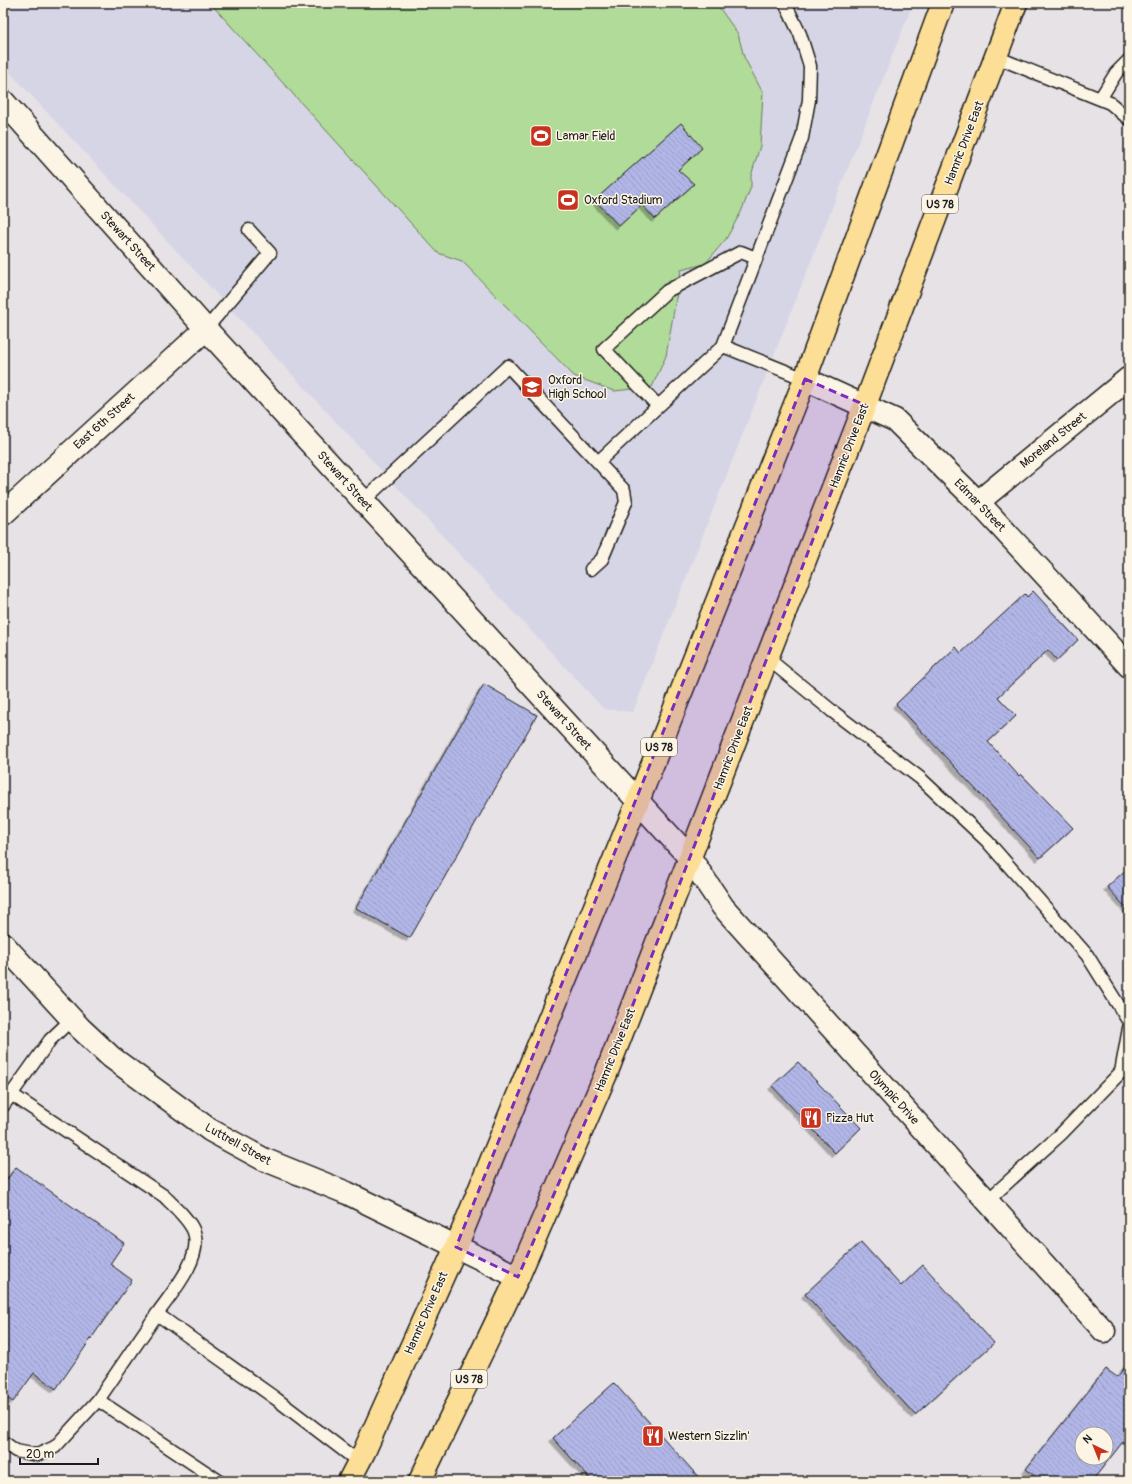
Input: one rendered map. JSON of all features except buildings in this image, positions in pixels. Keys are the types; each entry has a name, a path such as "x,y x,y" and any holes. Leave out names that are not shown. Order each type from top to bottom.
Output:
{"main road":[{"name":"Hamric Drive East","path":"349,1481 456,1247 638,801 804,379 943,3"},
{"name":"Hamric Drive East","path":"420,1481 518,1277 606,1074 865,405 1016,3"}],"street":[{"name":"Stewart Street","path":"3,101 206,329 690,858"},
{"name":"East 6th Street","path":"3,514 206,329"},
{"name":"Moreland Street","path":"978,502 1129,378"},
{"name":"Edmar Street","path":"804,379 865,405 895,420 978,502 1129,666"},
{"name":"Olympic Drive","path":"690,858 723,907 1104,1331"},
{"name":"Luttrell Street","path":"3,944 72,1019 111,1057 210,1130 263,1159 346,1193 518,1277"}],"lane":[{"path":"598,462 723,346 802,138 809,100 810,66 800,34 785,3"},
{"path":"996,57 1110,103 1129,119"},
{"path":"1100,99 1116,73 1129,60"},
{"path":"206,329 270,253 249,230"},
{"path":"658,406 604,349 667,291 741,252 756,258"},
{"path":"723,346 804,379"},
{"path":"363,501 508,366 624,490 626,502 602,559 591,569"},
{"path":"767,658 920,778 987,841 1087,955 1129,1022"},
{"path":"3,1106 50,1040 72,1019"},
{"path":"988,1201 1061,1134 1121,1072 1129,1028"},
{"path":"3,1442 16,1451 37,1455 54,1447 98,1400 188,1268 196,1248 194,1231 182,1214 164,1196 11,1094"},
{"path":"157,1314 275,1398 359,1462"},
{"path":"98,1400 219,1481"}],"highlighted area":[{"path":"805,379 865,405 606,1074 518,1277 456,1247"}],"shaded area":[{"name":"Oxford High School","path":"3,3 913,3 633,712 604,709 3,65"}],"green space":[{"name":"Oxford Stadium","path":"210,3 716,3 738,34 744,57 763,93 760,146 751,176 751,187 741,212 726,239 705,264 681,270 666,356 652,387 614,391 574,376 462,261 438,253"}],"place":[{"name":"Lamar Field","path":"541,136"},
{"name":"Oxford Stadium","path":"568,200"},
{"name":"Oxford High School","path":"532,387"},
{"name":"Pizza Hut","path":"811,1118"},
{"name":"Western Sizzlin'","path":"653,1436"}]}
